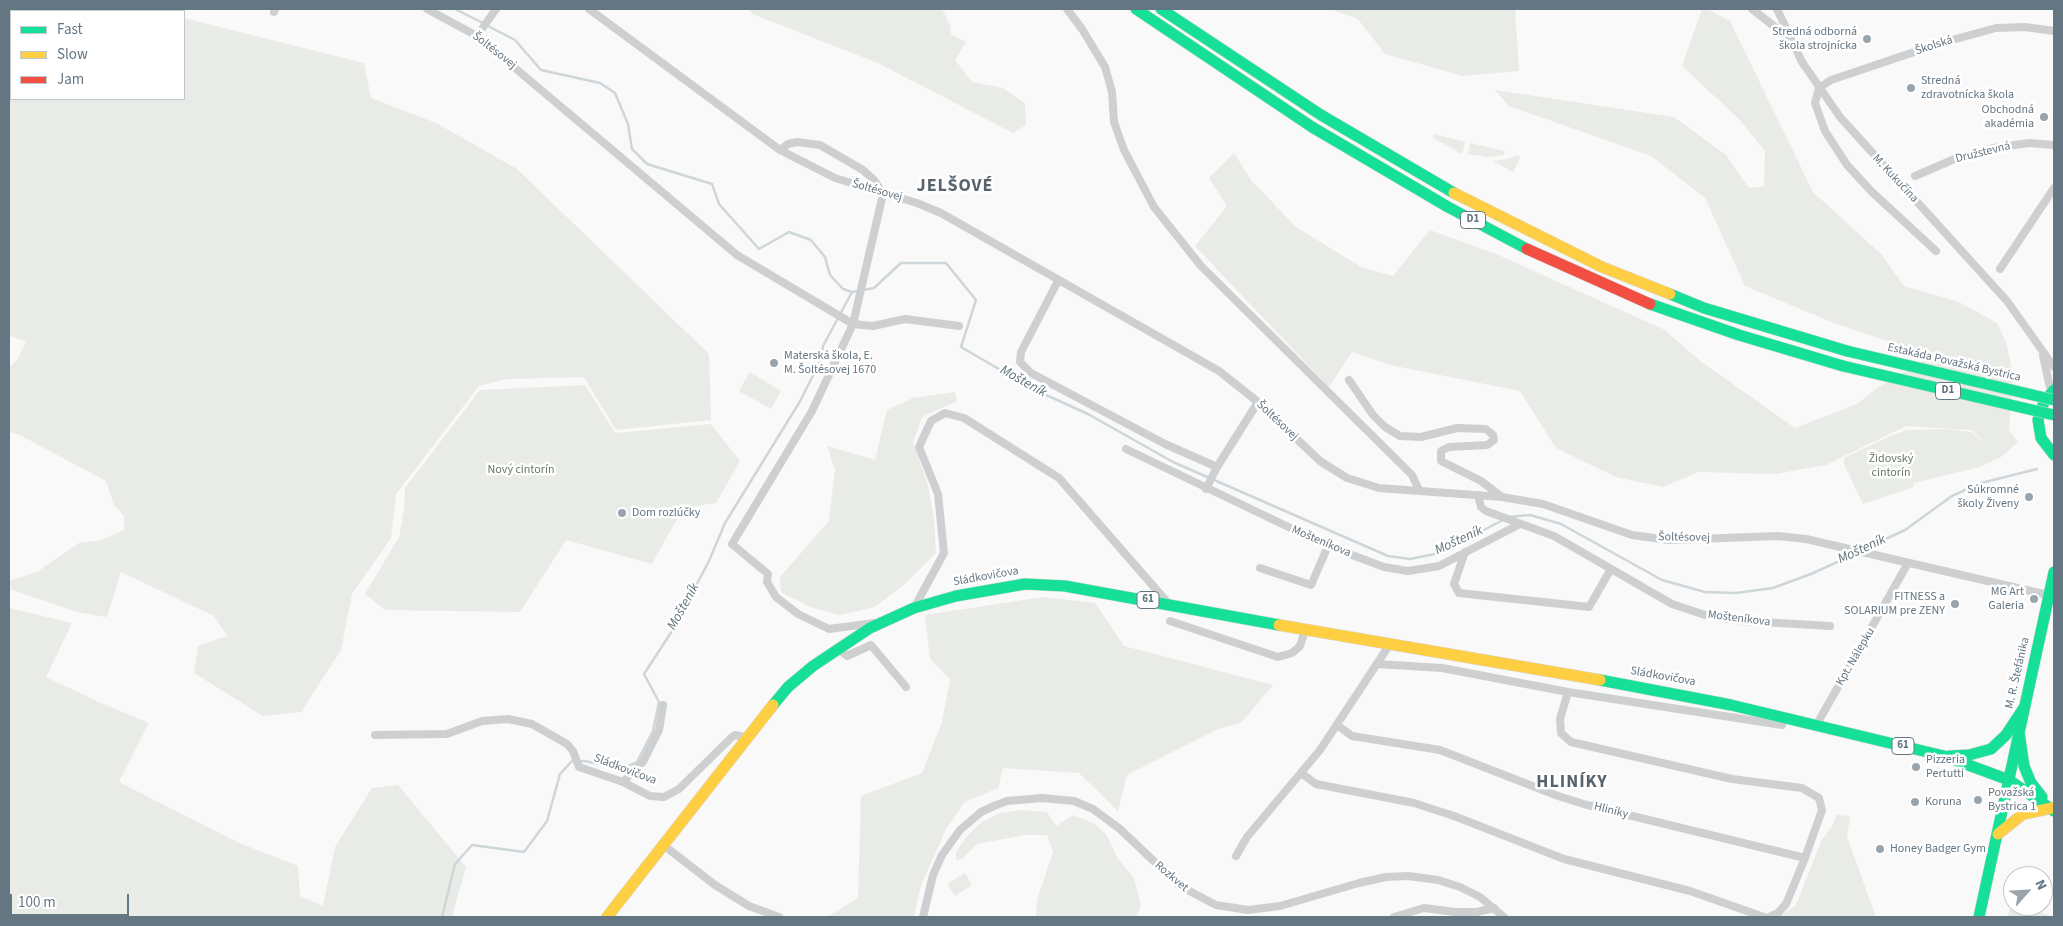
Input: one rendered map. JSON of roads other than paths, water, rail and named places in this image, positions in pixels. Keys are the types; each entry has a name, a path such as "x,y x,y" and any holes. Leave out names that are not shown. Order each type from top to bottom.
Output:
{"main road":[{"name":"D1","path":"1136,9 1312,128 1448,206 1541,256 1648,303 1739,335 1843,366 2054,416"},
{"name":"Estakáda Považská Bystrica","path":"1161,9 1268,81 1346,130 1452,192 1602,267 1704,308 1847,351 2053,394"},
{"path":"2053,394 2041,408 2038,427 2044,443 2054,455"},
{"name":"M. R. Štefánika","path":"1979,917 2019,732 2052,596 2054,572"},
{"name":"Sládkovičova","path":"608,917 745,737 788,687 837,648 880,623 914,608 972,592 1025,584 1066,586 1168,603 1305,630 1692,696 1785,722 1817,724 1944,756 2010,780"},
{"path":"1944,756 1969,755 1991,749 2006,735 2025,706"},
{"path":"2019,732 2024,766 2031,782 2053,810"},
{"name":"61","path":"2010,780 2053,810"},
{"path":"1998,834 2023,814 2053,810"}],"street":[{"name":"Šoltésovej","path":"427,9 477,36 737,255 853,324 873,326 905,319 959,326"},
{"name":"Šoltésovej","path":"477,36 496,9"},
{"name":"Šoltésovej","path":"590,9 780,150 830,176 917,203 941,213 1218,371 1258,402 1320,461 1347,478 1379,488 1502,497 1543,504 1632,534 1668,540 1778,536 1806,539 2052,596"},
{"path":"1067,9 1082,29 1105,67 1112,92 1114,122 1124,150 1154,208 1201,266 1412,475 1419,490"},
{"name":"M. Kukučína","path":"1752,9 1789,38 1819,88 1864,145 2007,301 2054,367"},
{"path":"1777,9 1789,38"},
{"name":"Školská","path":"1819,88 1841,77 1940,43 1996,28 2025,27 2054,31"},
{"path":"1819,88 1816,103 1825,132 1847,165 1872,192 1936,251"},
{"path":"780,150 788,144 796,142 820,144 863,170 874,180 883,194 853,324 812,412 732,544 768,574 767,582 776,597 798,614 829,630 880,623"},
{"name":"Družstevná","path":"1915,176 1957,158 1993,148 2029,143 2054,145"},
{"path":"2000,269 2054,188"},
{"path":"1058,281 1021,352 1020,362 1031,373 1047,382 1165,444 1217,467"},
{"name":"M. Kukučína","path":"2041,349 2053,394"},
{"path":"1349,380 1373,415 1385,427 1400,436 1421,437 1457,428 1486,429 1493,435 1494,440 1487,445 1449,446 1441,452 1441,461 1481,480 1502,497"},
{"path":"1209,482 1258,402"},
{"path":"914,608 944,552 938,494 919,447 931,421 945,413 964,418 1060,478 1168,603"},
{"name":"Mošteníkova","path":"1126,449 1209,482 1328,546 1384,567 1408,571 1439,566 1520,524"},
{"name":"Mošteníkova","path":"1478,495 1481,507 1486,511 1554,536 1672,604 1705,615 1744,621 1830,626"},
{"path":"1260,568 1311,585 1328,546"},
{"path":"1466,552 1454,584 1459,593 1589,607 1611,569"},
{"name":"Kpt. Nálepku","path":"1817,724 1908,563"},
{"path":"1170,621 1278,657 1292,653 1300,646 1305,630"},
{"path":"1236,856 1247,837 1301,773 1336,725 1390,644"},
{"path":"837,648 847,656 871,645 906,687"},
{"name":"Sládkovičova","path":"1377,664 1442,668 1568,692 1785,722"},
{"path":"1568,692 1560,719 1561,733 1571,742 1732,779 1802,788 1819,798 1822,810 1805,858 1786,904 1778,913 1770,917"},
{"path":"624,782 643,762 659,730 663,705"},
{"name":"Sládkovičova","path":"375,735 447,734 482,721 508,719 532,724 567,744 573,751 579,767 624,782 650,796 664,797 679,789 732,737 735,735 745,737"},
{"name":"Hliníky","path":"1336,725 1352,736 1440,750 1558,796 1587,805 1805,858"},
{"path":"1301,773 1316,784 1414,804 1454,816 1564,859 1690,890 1764,917"},
{"name":"Rozkvet","path":"923,917 933,875 942,855 960,830 981,812 994,806 1007,801 1042,798 1074,801 1093,809 1120,829 1180,886 1216,906 1232,910 1280,906 1386,876 1408,876 1438,880 1460,887 1480,897 1504,917"},
{"path":"662,844 714,885 748,906 779,917"},
{"path":"1394,917 1424,908 1455,912 1477,912 1494,908"}],"waterway":[{"path":"455,9 483,23"},
{"path":"488,26 515,40 541,70 600,83 615,93 628,124 632,149 647,164 712,184 719,204 759,249 789,232 811,240 825,257 830,275 843,289 852,292"},
{"name":"Mošteník","path":"442,917 455,864 472,845 524,852 547,821 560,774 572,761 585,761 622,769 637,762 653,731 659,702 644,674 672,631 709,561 725,523 799,403 821,360 823,346 852,292 874,288 901,263 946,263 976,300 961,347 1035,390 1088,414 1173,462 1388,556 1410,559 1440,553 1503,520"},
{"name":"Mošteník","path":"1864,549 1905,530 1952,496 1981,483 2037,469"},
{"name":"Mošteník","path":"1508,517 1530,515 1561,524 1662,580 1705,592 1736,593 1773,588 1811,574 1857,553"}],"place":[{"name":"Stredná odborná škola strojnícka","path":"1867,39"},
{"name":"Stredná zdravotnícka škola","path":"1911,88"},
{"name":"Obchodná akadémia","path":"2044,117"},
{"name":"Materská škola, E. M. Šoltésovej 1670","path":"774,363"},
{"name":"Súkromné školy Živeny","path":"2029,497"},
{"name":"Dom rozlúčky","path":"622,513"},
{"name":"MG Art Galeria","path":"2034,599"},
{"name":"FITNESS a SOLARIUM pre ZENY","path":"1955,604"},
{"name":"Pizzeria Pertutti","path":"1916,767"},
{"name":"Považská Bystrica 1","path":"1978,800"},
{"name":"Koruna","path":"1915,802"},
{"name":"Honey Badger Gym","path":"1880,849"}],"district":[{"name":"JELŠOVÉ","path":"955,187"},
{"name":"HLINÍKY","path":"1572,783"}],"park label":[{"name":"Židovský cintorín","path":"1891,466"},
{"name":"Nový cintorín","path":"521,470"}]}
